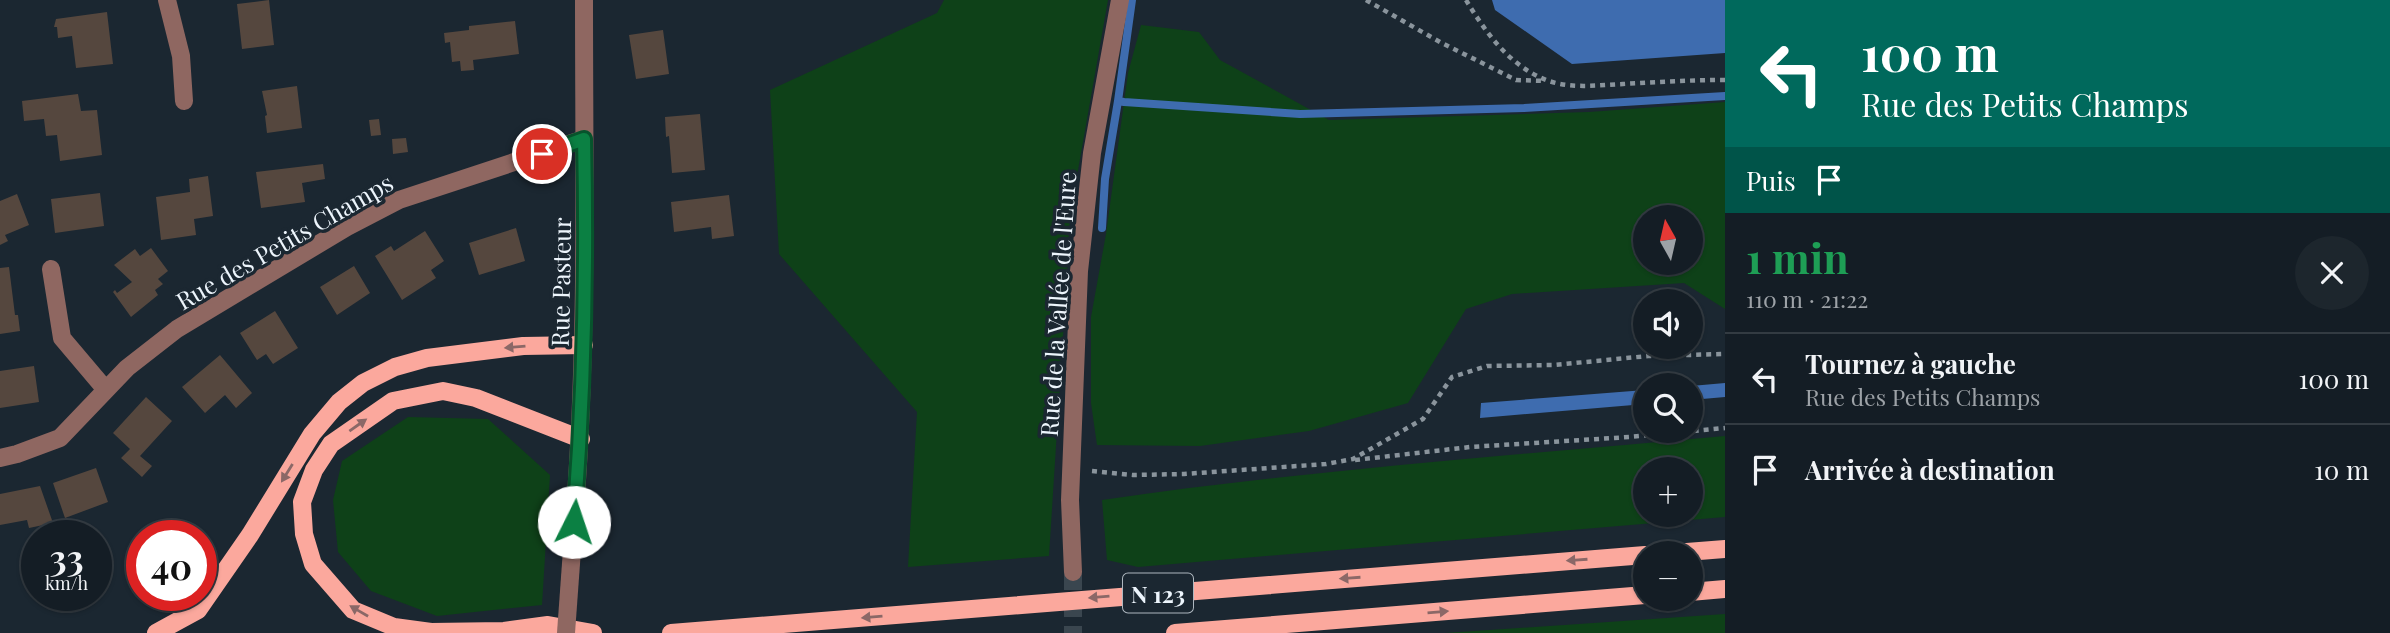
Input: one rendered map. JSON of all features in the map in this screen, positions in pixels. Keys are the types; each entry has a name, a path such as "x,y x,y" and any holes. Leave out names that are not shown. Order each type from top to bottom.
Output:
{"main road":[{"path":"156,633 198,610 250,535 312,434 339,402 363,383 395,367 427,358 523,346 584,345"},
{"path":"581,439 476,398 443,391 393,401 331,444 314,470 302,502 303,523 313,564 353,610 394,627 431,632 480,632 548,625 593,633"},
{"path":"1703,551 1725,549"},
{"name":"N 123","path":"671,633 1633,556"},
{"path":"1703,591 1725,589"},
{"name":"N 123","path":"1175,633 1633,596"}],"street":[{"path":"167,0 181,56 184,101"},
{"name":"Rue Pasteur","path":"566,633 581,439 584,345 584,0"},
{"name":"Rue de la Vallée de l'Eure","path":"1073,572 1070,500 1079,271 1092,153 1120,0"},
{"name":"Rue des Petits Champs","path":"0,458 60,438 127,368 177,330 347,226 399,200 584,139"},
{"path":"51,269 62,338 106,390"}],"path":[{"path":"1366,0 1440,42 1516,80 1549,81 1577,87 1725,80"},
{"path":"1466,0 1505,54 1549,81"},
{"path":"1326,464 1353,459 1394,437 1423,419 1452,377 1487,366 1554,365 1647,356 1725,354"},
{"path":"1072,463 1090,471 1133,475 1184,474 1326,464 1470,447 1725,428"}],"green space":[{"path":"944,0 1108,0 1071,210 1049,556 908,567 917,412 779,254 770,90 937,13"},
{"path":"1141,25 1199,32 1220,60 1329,120 1589,112 1725,102 1725,309 1703,295 1703,289 1693,289 1684,283 1512,294 1466,309 1408,403 1309,431 1200,446 1097,445 1091,403 1091,317 1106,234 1128,73"},
{"path":"408,417 488,419 550,475 542,605 437,616 371,591 338,552 333,500 342,461"},
{"path":"1725,436 1725,517 1703,519 1703,457 1633,457 1633,525 1138,567 1107,560 1102,500 1180,489 1491,457 1647,443 1703,443 1703,438"},
{"path":"1725,614 1725,633 1445,633"}],"water":[{"path":"1492,0 1725,0 1725,53 1572,64 1495,10"},
{"path":"1725,383 1725,397 1703,399 1703,385"},
{"path":"1633,391 1633,405 1480,418 1481,403"}],"building":[{"path":"269,0 274,45 242,49 237,4"},
{"path":"107,12 113,64 76,68 72,36 58,38 57,27 54,27 56,19"},
{"path":"515,21 519,54 473,60 474,70 461,71 460,61 452,62 450,42 445,43 444,33 469,30 469,26"},
{"path":"663,30 669,74 636,79 629,35"},
{"path":"297,86 302,128 267,133 267,115 262,91"},
{"path":"78,94 81,111 97,110 102,155 60,161 57,135 46,136 44,119 24,121 22,101"},
{"path":"700,114 705,170 672,173 665,117"},
{"path":"379,119 381,135 371,136 369,120"},
{"path":"406,138 408,152 393,154 392,139"},
{"path":"323,164 325,179 302,183 305,202 261,208 256,172"},
{"path":"208,176 213,216 194,219 196,235 161,240 156,197 190,192 189,179"},
{"path":"100,193 104,226 55,233 51,199"},
{"path":"17,194 29,225 5,235 8,241 0,245 0,201"},
{"path":"729,195 734,236 712,239 711,227 674,232 671,202"},
{"path":"516,228 525,261 479,275 469,243"},
{"path":"425,231 444,261 431,270 436,278 402,300 375,256 391,246 394,251"},
{"path":"151,248 168,271 158,279 163,284 155,290 158,295 131,317 113,292 115,290 117,293 132,282 114,265 135,249 140,256"},
{"path":"354,266 370,293 337,315 320,287"},
{"path":"9,267 15,315 18,315 20,331 0,334 0,268"},
{"path":"275,311 298,348 273,364 266,354 257,360 240,333"},
{"path":"220,355 252,393 236,408 225,395 205,413 182,387"},
{"path":"34,366 39,402 0,408 0,371"},
{"path":"146,397 172,421 140,456 152,466 142,477 121,458 130,449 113,433"},
{"path":"96,468 108,502 65,518 53,483"},
{"path":"40,486 52,520 21,520 0,525 0,494"}],"waterway":[{"path":"1132,0 1118,101 1124,102 1300,114 1524,108 1725,96"},
{"path":"1102,228 1105,179 1118,101"}],"tunnel":[{"path":"1073,572 1073,633"}],"route":[{"path":"542,154 584,139 584,345 581,439 574,522"}]}
